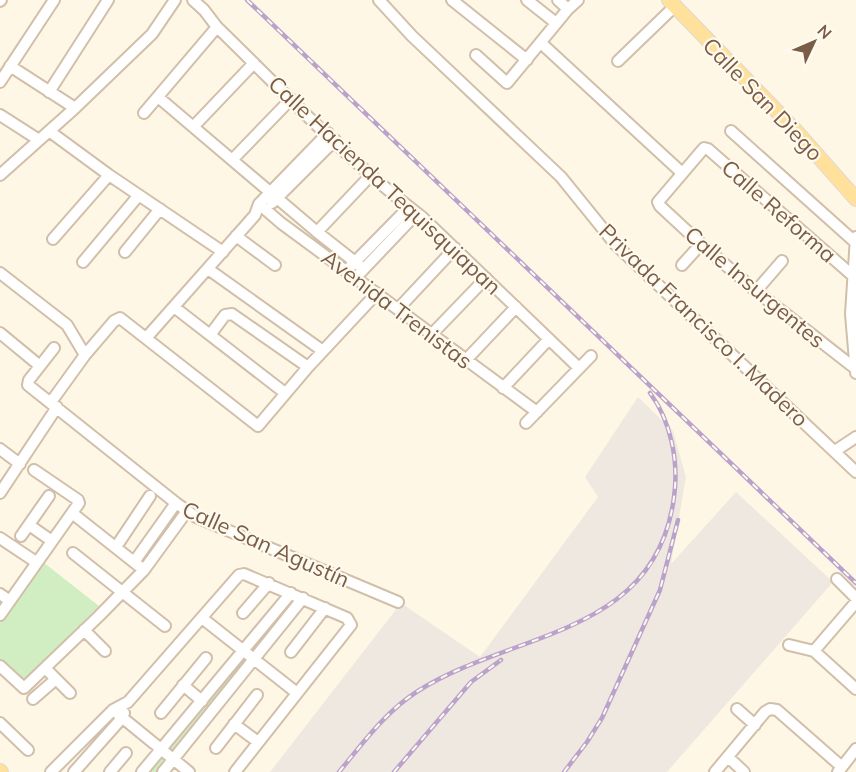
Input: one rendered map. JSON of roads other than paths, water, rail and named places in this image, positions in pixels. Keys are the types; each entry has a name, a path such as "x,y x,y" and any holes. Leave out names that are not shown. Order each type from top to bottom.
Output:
{"main road":[{"name":"Calle San Diego","path":"672,3 795,130 856,199"}],"street":[{"path":"0,82 54,0"},
{"path":"49,92 108,0"},
{"path":"0,175 75,108 152,34 175,0"},
{"name":"Calle Hacienda Tequisquiapan","path":"193,0 217,27 291,99 455,248 579,368"},
{"name":"Privada Francisco I. Madero","path":"379,0 412,36 561,177 615,245 856,472"},
{"path":"452,0 527,60"},
{"path":"527,0 556,23"},
{"path":"558,0 568,9"},
{"path":"476,55 507,83 578,0"},
{"path":"618,61 672,3"},
{"path":"144,113 217,27"},
{"path":"541,43 681,172"},
{"path":"194,126 254,63"},
{"path":"10,66 75,108"},
{"path":"158,97 317,232 355,270 413,210"},
{"path":"233,159 291,99"},
{"path":"0,115 39,140"},
{"path":"49,131 109,175 223,252"},
{"path":"731,131 856,239 851,314 856,371"},
{"path":"147,338 259,210 331,137"},
{"name":"Calle Reforma","path":"681,172 704,148 708,149 852,275"},
{"name":"Calle Insurgentes","path":"681,172 658,202 660,206 756,291 856,371"},
{"path":"317,232 372,174"},
{"path":"53,239 109,175"},
{"path":"83,262 139,195"},
{"path":"125,252 160,209"},
{"name":"Avenida Trenistas","path":"259,210 355,270 377,293 537,412"},
{"path":"236,236 275,264"},
{"name":"Privada Francisco I. Madero","path":"682,265 701,244"},
{"path":"398,309 455,248"},
{"path":"756,291 782,261"},
{"path":"208,269 322,351"},
{"path":"0,273 67,326 85,355"},
{"path":"432,334 486,278"},
{"path":"0,493 20,464 85,355 117,319 123,319 258,426 322,351 377,293"},
{"path":"174,307 285,393"},
{"path":"466,360 516,308"},
{"path":"210,335 225,315 232,314 308,367"},
{"path":"0,333 40,366 54,348"},
{"path":"503,388 549,339"},
{"path":"526,423 591,356"},
{"name":"Calle San Agustín","path":"40,366 28,383 176,504 187,511 398,602"},
{"path":"835,451 856,437"},
{"path":"0,449 20,464"},
{"path":"0,615 79,503 78,500 34,470"},
{"path":"21,536 49,496"},
{"path":"116,547 150,496"},
{"path":"134,562 176,504"},
{"path":"0,666 24,688 144,570 187,511"},
{"path":"72,513 144,570"},
{"path":"29,525 52,541"},
{"path":"0,538 36,562"},
{"path":"73,553 165,626"},
{"path":"51,772 113,710 128,702 240,575 249,575 349,620 350,628 235,772"},
{"path":"814,651 856,600 837,579"},
{"path":"243,613 269,584"},
{"path":"142,772 291,592"},
{"path":"0,594 10,601"},
{"path":"163,772 303,598"},
{"path":"291,652 325,608"},
{"path":"202,618 297,693"},
{"path":"84,630 105,651"},
{"path":"789,645 814,651 856,689"},
{"path":"160,712 206,658"},
{"path":"45,669 70,693"},
{"path":"0,683 9,674"},
{"path":"33,699 56,679"},
{"path":"183,685 202,701"},
{"path":"216,748 257,694"},
{"path":"74,772 122,718 128,702"},
{"path":"737,708 755,725"},
{"path":"715,772 770,709 777,710 840,769 856,749"},
{"path":"113,710 189,772"},
{"path":"0,723 28,750"},
{"path":"234,724 258,742"},
{"path":"110,772 126,753"},
{"path":"728,758 744,772"}],"railway":[{"path":"247,0 856,583"},
{"path":"339,772 385,718 418,691 455,671 575,624 610,604 640,578 662,543 674,497 675,484 672,442 663,416 650,393"},
{"path":"564,772 602,718 660,590 678,520"},
{"path":"394,772 471,682 501,660"}]}
